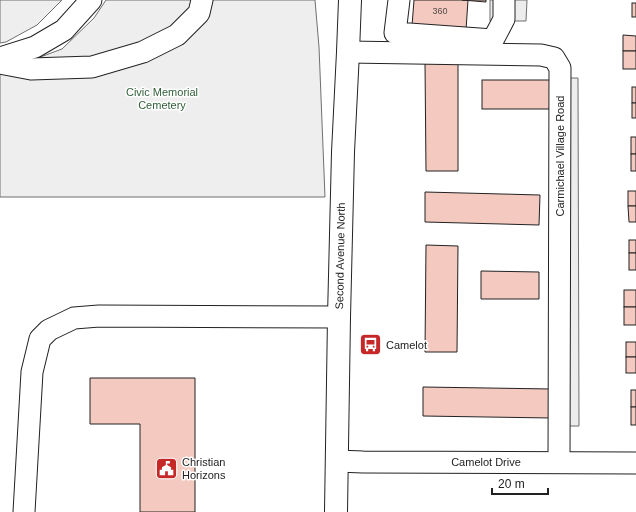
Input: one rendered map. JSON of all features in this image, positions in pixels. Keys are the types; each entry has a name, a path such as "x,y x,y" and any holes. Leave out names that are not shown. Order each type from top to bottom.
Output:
{"main road":[{"name":"Second Avenue North","path":"336,512 343,152 350,0"}],"street":[{"path":"0,58 35,48 64,30 91,0"},
{"path":"0,62 31,69 92,67 143,52 178,35 199,13 202,0"},
{"path":"400,0 395,33 493,40 504,19 504,0"},
{"name":"Carmichael Village Road","path":"348,52 541,55 554,58 560,68 559,462"},
{"path":"24,512 32,372 40,339 49,330 74,318 99,316 339,316"},
{"name":"Camelot Drive","path":"337,461 636,462"}],"green space":[{"path":"0,0 62,0 37,25 6,42 0,43"},
{"name":"Civic Memorial Cemetery","path":"106,0 315,0 319,47 325,197 0,197 0,72 62,49 94,18"}],"shaded area":[{"path":"490,0 527,0 526,21 490,21"},
{"path":"555,78 578,78 579,426 556,426"}],"building":[{"path":"414,0 468,0 466,30 412,26"},
{"path":"462,0 486,0 486,2"},
{"path":"632,3 636,3 636,17 632,17"},
{"path":"623,35 636,36 636,51 623,51"},
{"path":"623,51 636,51 636,69 623,69"},
{"path":"425,63 458,63 458,171 426,171"},
{"path":"482,80 550,80 550,109 482,109"},
{"path":"632,87 636,87 636,103 632,103"},
{"path":"632,103 636,103 636,118 632,118"},
{"path":"631,137 636,137 636,154 631,154"},
{"path":"631,154 636,154 636,171 631,171"},
{"path":"628,191 636,191 636,206 628,206"},
{"path":"425,192 540,195 539,225 425,222"},
{"path":"628,206 636,206 636,222 629,222"},
{"path":"629,240 636,240 636,253 629,253"},
{"path":"426,245 458,246 457,352 425,352"},
{"path":"629,253 636,253 636,270 629,270"},
{"path":"481,271 539,272 539,299 481,299"},
{"path":"624,290 636,290 636,307 624,307"},
{"path":"624,307 636,307 636,325 624,325"},
{"path":"626,342 636,342 636,357 626,357"},
{"path":"626,357 636,357 636,373 626,373"},
{"name":"Christian Horizons","path":"90,378 195,378 195,512 140,512 140,424 90,424"},
{"path":"423,387 552,389 551,418 423,416"},
{"path":"631,390 636,390 636,407 631,407"},
{"path":"631,407 636,407 636,425 631,425"}],"place":[{"name":"Camelot","path":"371,345"},
{"name":"Christian Horizons","path":"167,468"}]}
